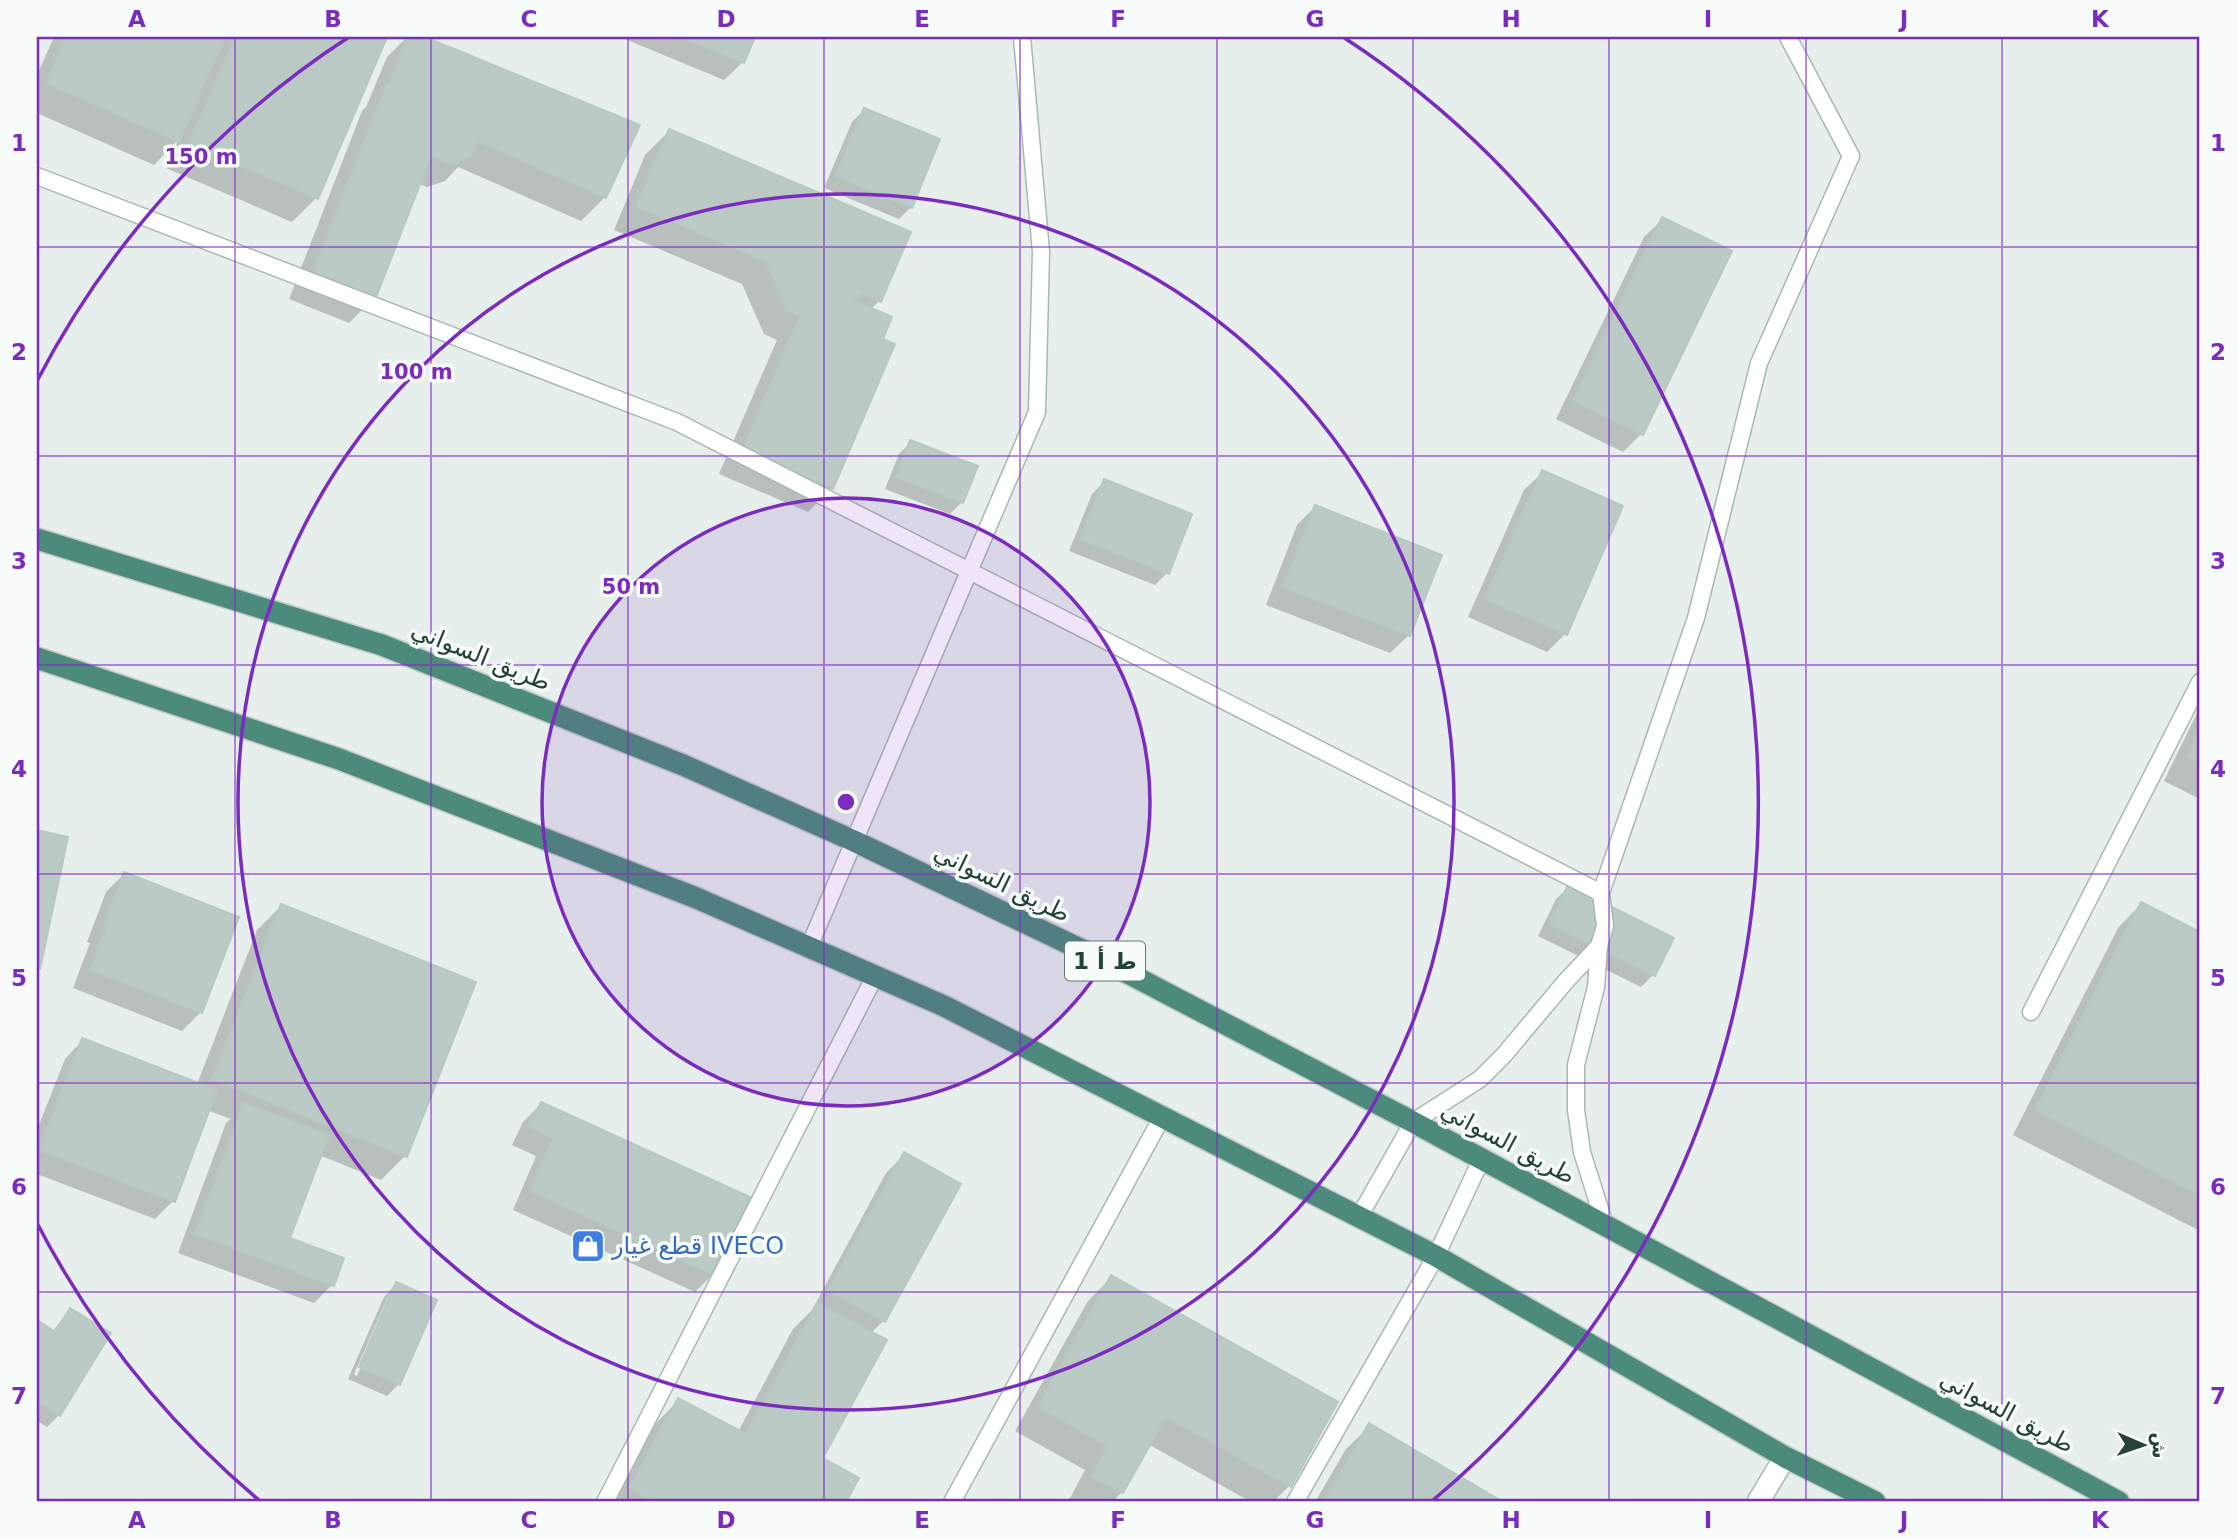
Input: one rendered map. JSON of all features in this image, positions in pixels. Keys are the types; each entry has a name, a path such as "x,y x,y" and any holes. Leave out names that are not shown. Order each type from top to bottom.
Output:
{"highway":[{"name":"طريق السواني","path":"37,538 382,645 683,765 854,841 1099,958 1482,1158 2119,1502"},
{"path":"37,658 339,759 694,897 944,1006 1436,1256 1785,1457 1875,1502"}],"street":[{"path":"1758,1502 1785,1457"}],"lane":[{"path":"809,947 1037,412 1041,252 1022,37"},
{"path":"1605,1225 1583,1152 1576,1110 1576,1065 1596,987 1599,946 1605,926 1601,893 1696,618 1759,363 1851,156 1788,37"},
{"path":"37,176 677,422 1601,893"},
{"path":"2031,1012 2200,682"},
{"path":"1359,1217 1413,1122 1480,1079 1599,946"},
{"path":"605,1502 875,976"},
{"path":"952,1502 1162,1117"},
{"path":"1295,1502 1436,1256 1482,1158"}],"building":[{"path":"66,37 225,37 179,142 46,83"},
{"path":"235,37 387,37 318,199 189,144"},
{"path":"408,37 425,37 640,125 606,198 477,141 471,157 452,164 431,156 375,300 312,275 386,85"},
{"path":"681,37 755,37 744,63"},
{"path":"864,108 940,139 912,208 835,176"},
{"path":"669,129 911,232 881,302 861,293 853,300 892,317 883,339 895,344 833,489 742,450 800,316 787,310 765,261 636,206"},
{"path":"1662,217 1732,251 1643,435 1573,401"},
{"path":"910,440 978,466 963,503 896,477"},
{"path":"1542,470 1623,506 1567,635 1485,599"},
{"path":"1104,479 1192,514 1169,574 1080,539"},
{"path":"1315,505 1442,555 1410,636 1283,587"},
{"path":"2200,729 2200,763 2187,757"},
{"path":"37,830 68,837 40,969 37,968"},
{"path":"124,872 239,917 202,1013 90,970"},
{"path":"1568,885 1674,938 1655,976 1549,924"},
{"path":"2141,902 2200,932 2200,1195 2035,1110"},
{"path":"281,904 476,982 407,1157 212,1079"},
{"path":"82,1038 217,1090 175,1202 39,1150"},
{"path":"541,1102 750,1197 714,1275 530,1191 553,1138 529,1127"},
{"path":"244,1103 329,1135 290,1238 344,1258 334,1286 195,1234"},
{"path":"904,1152 961,1184 885,1322 828,1290"},
{"path":"1111,1275 1338,1402 1291,1487 1166,1417 1123,1493 1091,1476 1108,1446 1038,1407"},
{"path":"396,1282 437,1300 400,1385 359,1367"},
{"path":"817,1303 887,1340 823,1458 859,1478 846,1502 655,1502 629,1488 678,1398 746,1434"},
{"path":"70,1308 111,1333 60,1416 37,1402 37,1320 55,1332"},
{"path":"1369,1423 1503,1502 1324,1502"}],"place":[{"name":"قطع غيار IVECO","path":"588,1246"}]}
